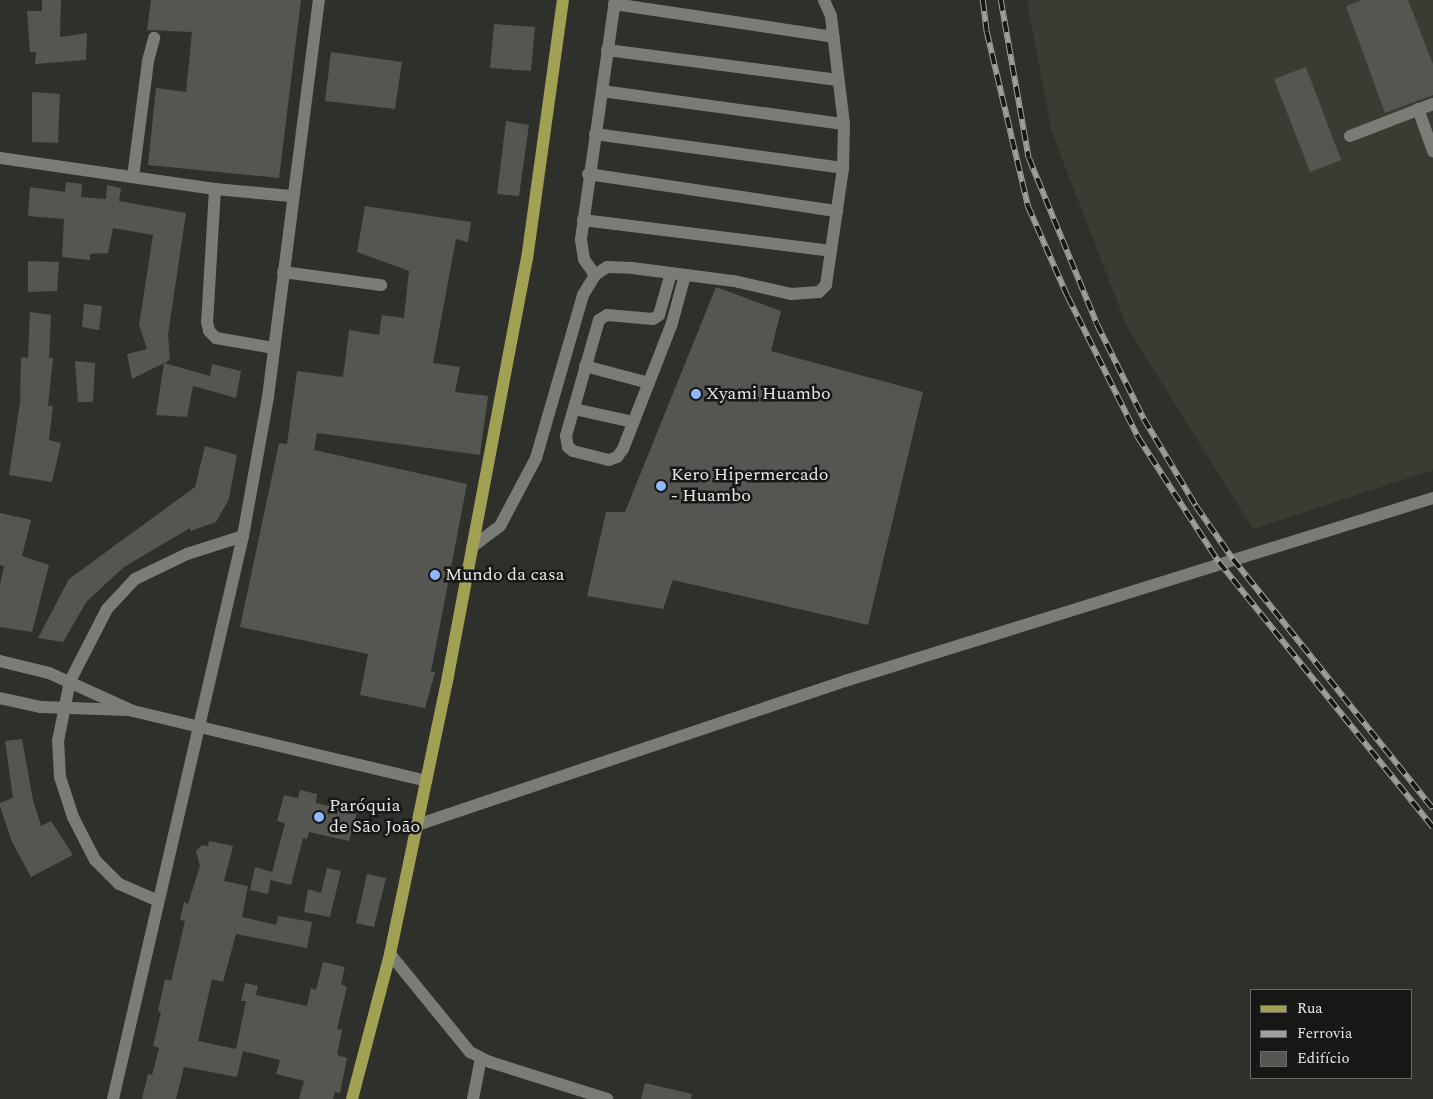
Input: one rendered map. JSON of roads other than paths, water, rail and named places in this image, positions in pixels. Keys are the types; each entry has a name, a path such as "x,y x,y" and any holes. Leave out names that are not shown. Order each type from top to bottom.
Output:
{"main road":[{"path":"352,1099 390,954 472,547 527,259 563,0"},
{"path":"361,1062 362,1099"}],"street":[{"path":"113,1099 156,900 201,728 243,536 274,348 291,196 318,0"},
{"path":"472,547 500,526 536,458 583,295 595,275 607,267 734,281 791,294 819,292 829,275 843,168 844,124 834,36 824,0"},
{"path":"595,275 584,259 581,239 588,174 614,2 834,36"},
{"path":"134,177 145,78 154,38"},
{"path":"607,50 838,80"},
{"path":"602,91 844,124"},
{"path":"1350,136 1433,104"},
{"path":"1418,109 1433,151"},
{"path":"595,134 843,168"},
{"path":"0,158 215,189 291,196"},
{"path":"588,174 837,211"},
{"path":"215,189 207,322 209,331 216,338 274,348"},
{"path":"583,220 831,251"},
{"path":"283,272 381,285"},
{"path":"671,273 659,315 653,319 607,315 599,320 566,436 568,447 573,451 609,460 617,458 623,449 672,324 686,275"},
{"path":"585,366 648,383"},
{"path":"574,409 633,422"},
{"path":"417,825 845,681 1433,498"},
{"path":"156,900 119,884 95,860 72,818 60,777 58,741 70,681 107,609 135,579 187,554 243,536"},
{"path":"0,661 70,681 133,711 426,781"},
{"path":"0,698 64,708 133,711"},
{"path":"390,954 470,1052 481,1058 607,1099"},
{"path":"473,1099 481,1058"}],"railway":[{"path":"983,0 987,32 1028,206 1068,297 1138,437 1219,562 1433,827"},
{"path":"1001,0 1029,158 1097,324 1144,419 1196,506 1233,559 1433,809"}],"place":[{"name":"Xyami Huambo","path":"696,394"},
{"name":"Kero Hipermercado - Huambo","path":"661,486"},
{"name":"Mundo da casa","path":"435,575"},
{"name":"Paróquia de São João","path":"319,817"}]}
